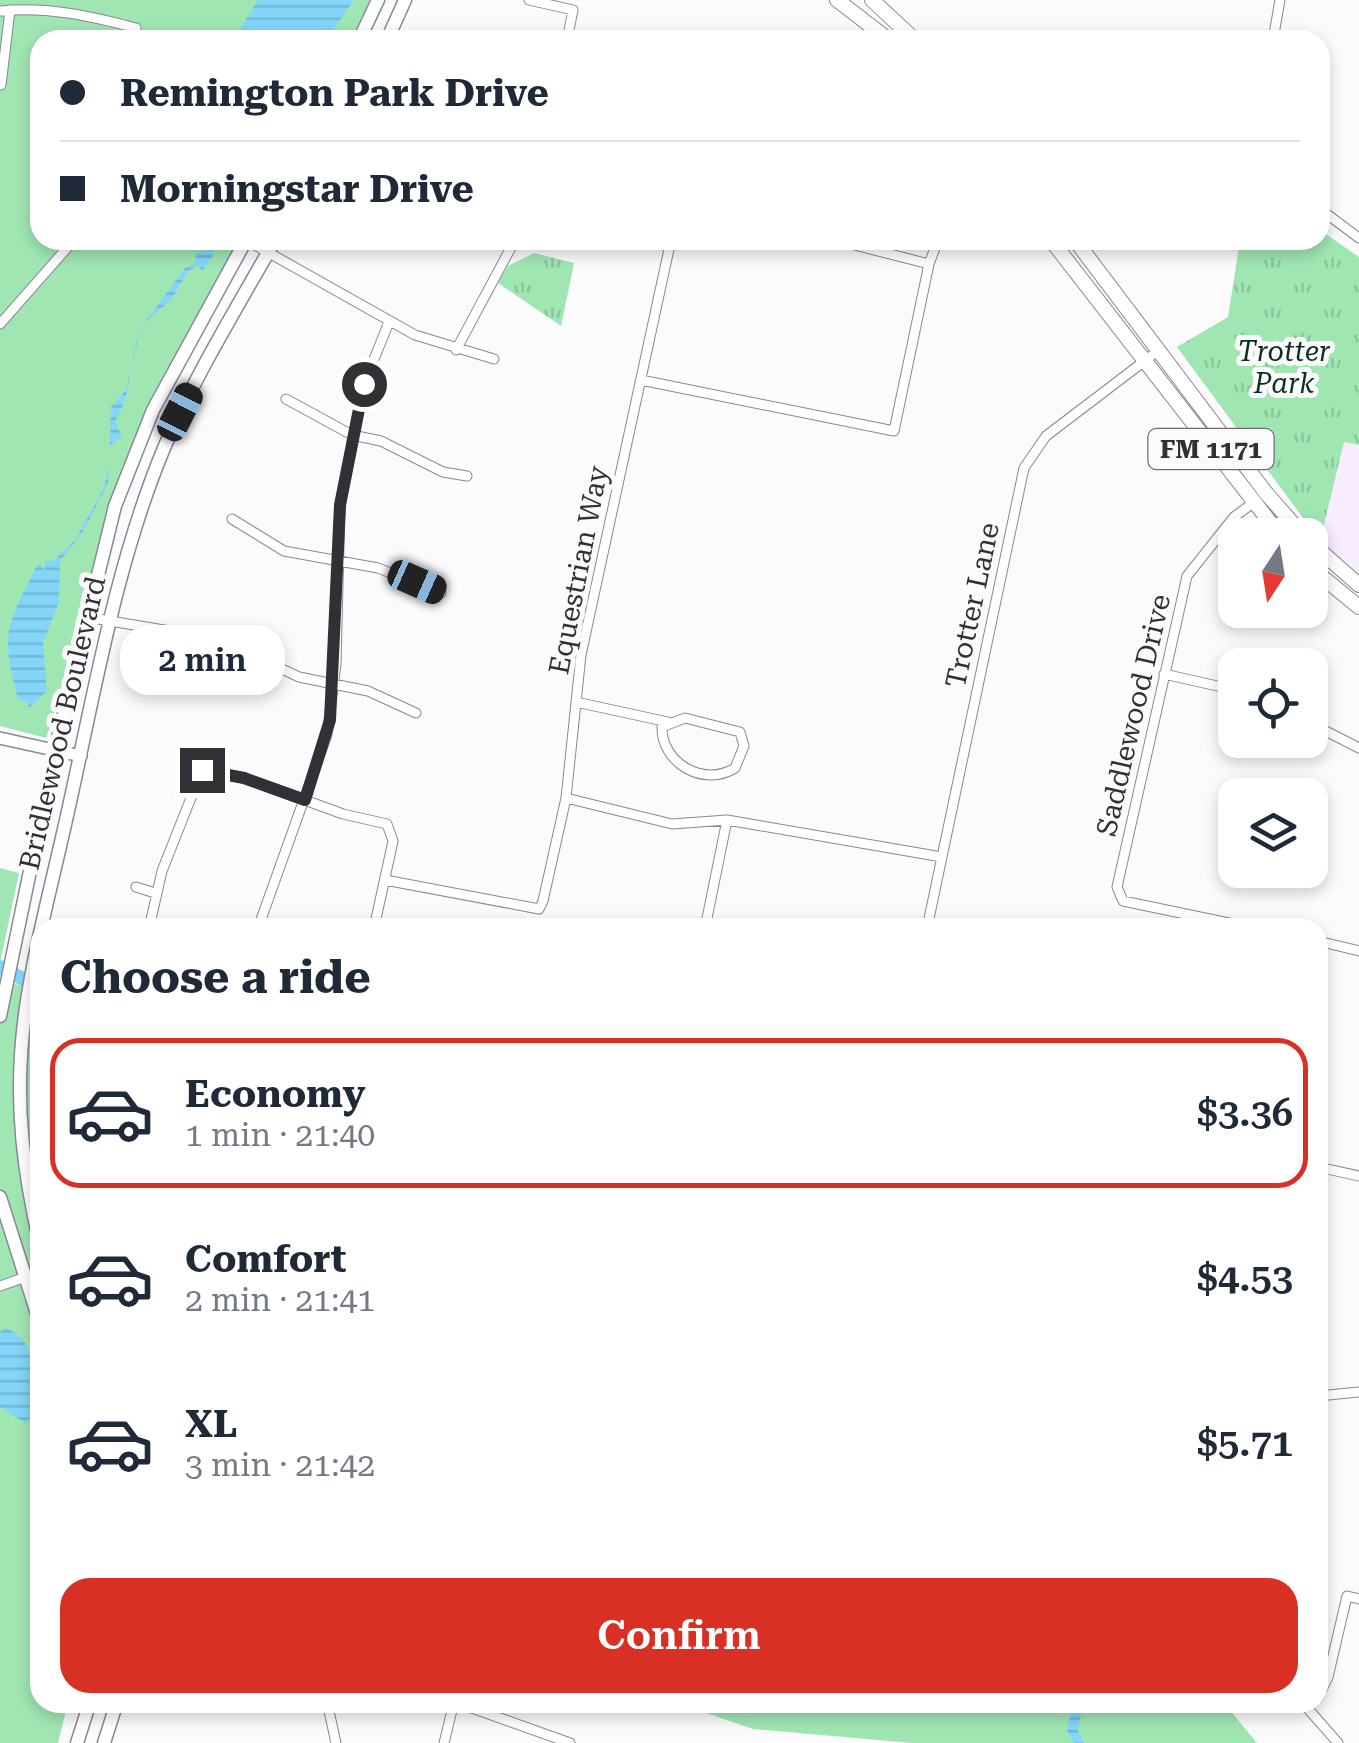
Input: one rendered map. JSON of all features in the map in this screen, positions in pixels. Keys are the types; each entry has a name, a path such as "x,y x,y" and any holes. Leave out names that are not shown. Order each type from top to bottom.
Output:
{"main road":[{"path":"364,30 378,0"},
{"path":"392,30 405,0"},
{"path":"837,0 877,30"},
{"path":"872,0 904,30"},
{"name":"Bridlewood Boulevard","path":"1,1010 108,529 134,454 168,380 240,250"},
{"name":"Bridlewood Boulevard","path":"39,918 136,525 164,450 270,250"},
{"name":"FM 1171","path":"1059,250 1266,518"},
{"name":"FM 1171","path":"1083,250 1287,518"},
{"path":"1328,558 1359,585"},
{"path":"1328,581 1359,608"},
{"path":"70,687 95,692"},
{"name":"Bridlewood Boulevard","path":"30,953 18,1007 10,1074 12,1135 30,1205"},
{"path":"0,1198 30,1295"},
{"path":"77,1743 87,1713"},
{"path":"104,1743 114,1713"}],"street":[{"path":"529,0 574,10 569,30"},
{"path":"1275,30 1280,0"},
{"path":"1,85 5,11 62,12 136,30"},
{"path":"1330,216 1359,238"},
{"path":"0,324 65,250"},
{"path":"278,250 389,322 456,350 494,360"},
{"path":"456,350 510,250"},
{"name":"Equestrian Way","path":"385,880 539,909 566,798 581,655 669,250"},
{"path":"874,250 929,264"},
{"path":"641,380 894,431 934,250"},
{"path":"262,918 328,735 334,685 336,562 352,434 364,384 389,322"},
{"name":"Trotter Lane","path":"930,918 1024,468 1046,436 1159,350"},
{"path":"286,399 352,434 381,441 443,472 467,476"},
{"name":"Saddlewood Drive","path":"1205,918 1123,901 1117,888 1188,576 1234,518 1253,503"},
{"path":"232,519 284,551 378,568 441,593"},
{"path":"86,616 218,639 299,678 368,691 416,713"},
{"path":"1164,674 1218,686"},
{"path":"576,702 668,722 686,718 740,732 744,746 735,768 716,774 680,767 661,742 662,727 668,722"},
{"path":"1328,732 1359,748"},
{"path":"0,738 80,756"},
{"path":"151,918 155,893 202,770 244,778 388,824 393,841 376,918"},
{"path":"566,798 672,824 728,820 942,857"},
{"path":"707,918 728,820"},
{"path":"136,887 155,893"},
{"path":"1328,943 1359,951"},
{"path":"1328,1170 1359,1176"},
{"path":"0,1286 30,1276"},
{"path":"1328,1395 1359,1392"},
{"path":"1328,1677 1347,1596 1359,1599"},
{"path":"329,1713 336,1743"},
{"path":"444,1743 451,1713"},
{"path":"476,1713 566,1742"},
{"path":"1317,1713 1338,1743"}],"shaded area":[{"path":"1341,441 1359,445 1359,572 1328,547 1328,518 1325,518"}],"green space":[{"path":"0,0 370,0 355,30 30,30 30,250 235,250 163,378 124,465 46,738 0,726"},
{"name":"Trotter Park","path":"1330,237 1359,257 1359,445 1344,442 1326,518 1303,518 1177,347 1228,317 1238,250 1330,250"},
{"path":"534,253 574,263 561,326 498,283 508,266"},
{"path":"0,868 19,873 0,963"},
{"path":"0,979 30,989 30,1713 66,1713 58,1743 0,1743"},
{"path":"706,1713 1232,1713 1257,1743 912,1743 753,1729"}],"water":[{"path":"258,0 354,0 333,30 239,30"},
{"path":"213,250 202,271 198,265 189,272 171,299 140,332 141,328 185,268 195,263 196,253"},
{"path":"132,367 125,401 115,421 122,437 110,445 109,460 111,407 126,390"},
{"path":"109,468 108,484 82,533 60,561 59,602 43,642 47,691 29,708 27,702 18,699 12,676 8,643 13,618 35,569 40,563 44,571 45,562 56,559 75,540 102,492"},
{"path":"5,1328 17,1334 30,1354 30,1419 25,1423 0,1407 0,1332"},
{"path":"1071,1713 1081,1713 1078,1731 1084,1743 1074,1743 1067,1731"}],"waterway":[{"path":"0,967 30,983"}],"route":[{"path":"202,770 244,778 305,800 328,735 336,664 340,505 364,384"}]}
